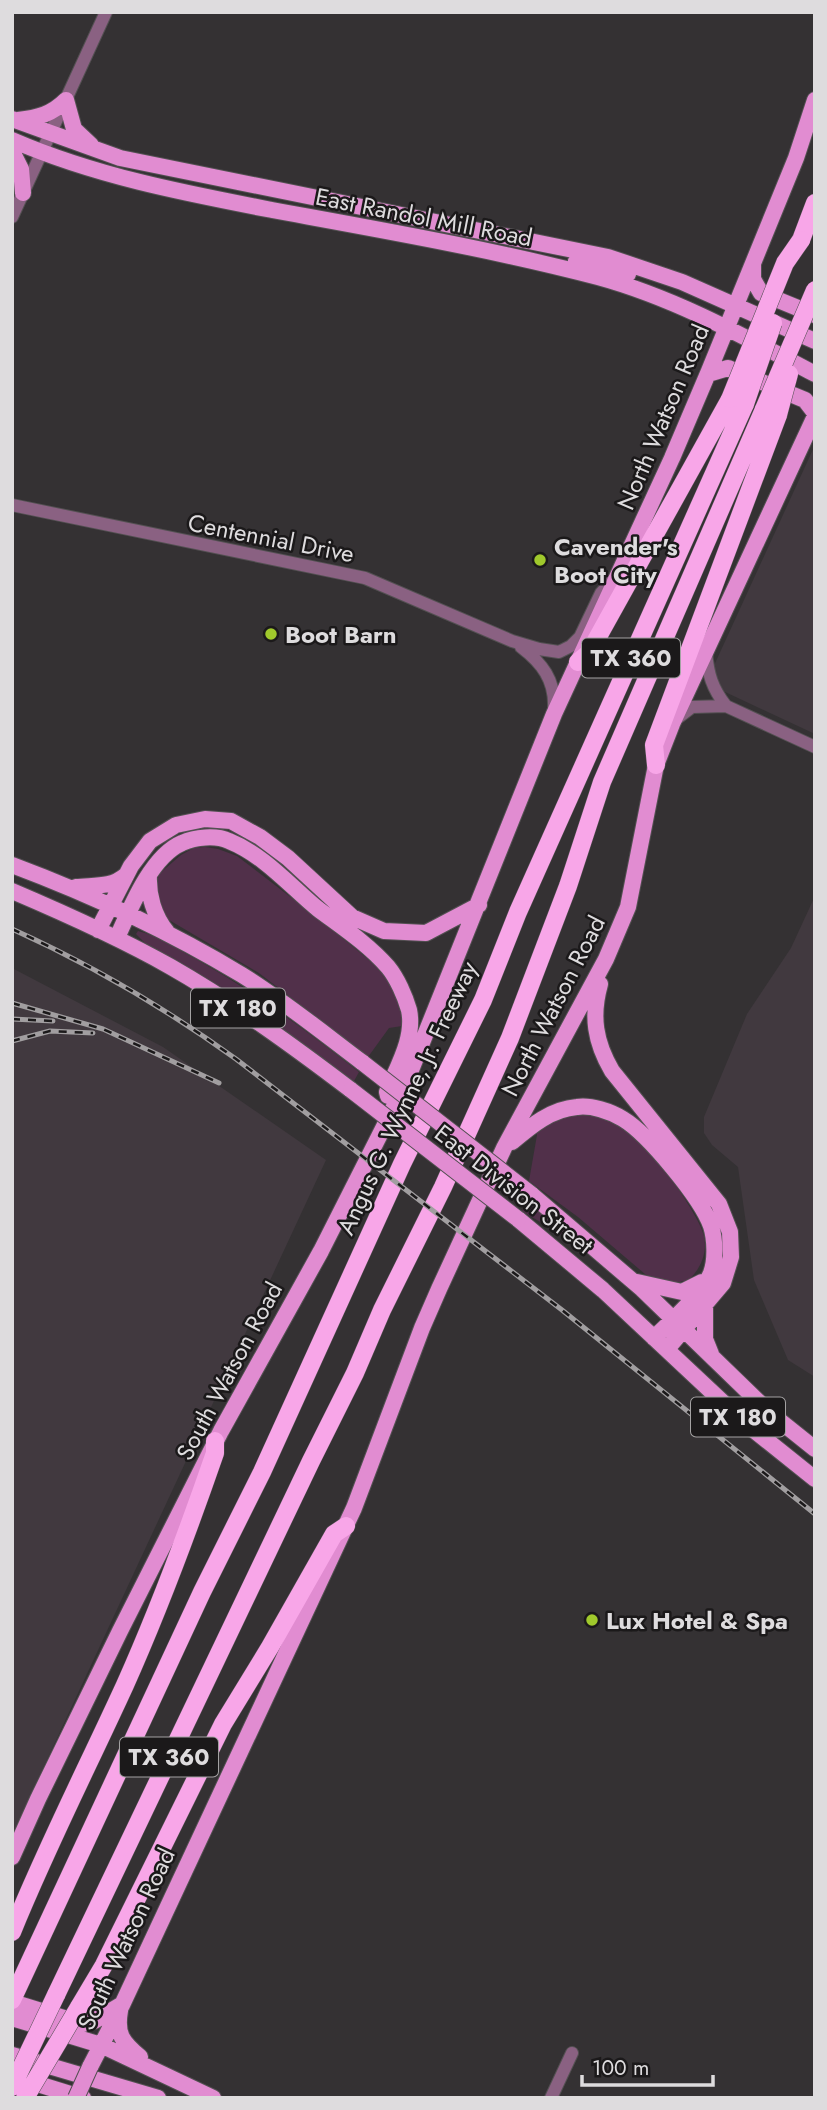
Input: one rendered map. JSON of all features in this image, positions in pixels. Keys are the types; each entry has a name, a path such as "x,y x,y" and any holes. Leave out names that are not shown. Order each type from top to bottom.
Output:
{"highway":[{"path":"578,662 589,653 738,401 785,263 802,240 815,203"},
{"name":"TX 360","path":"12,2087 355,1373 510,1038 568,886 601,782 771,412 809,317 815,290"},
{"name":"Angus G. Wynne, Jr. Freeway","path":"12,2001 202,1592 262,1472 402,1164 483,1000 738,401"},
{"path":"656,765 654,745 771,412"},
{"path":"12,1932 33,1880 125,1685 166,1588 215,1452 215,1441"},
{"path":"25,2098 104,1965 223,1724 334,1534 346,1526"}],"main road":[{"path":"13,120 43,116 66,100 74,129 98,151"},
{"name":"North Watson Road","path":"479,905 554,714 708,374 796,158 815,100"},
{"name":"East Randol Mill Road","path":"13,120 98,151 155,166 569,247 650,270 815,341"},
{"name":"East Randol Mill Road","path":"12,140 41,153 157,187 538,263 640,290 726,328 815,374"},
{"path":"12,150 21,169 23,193"},
{"path":"218,200 222,192 228,190 277,200 287,200 298,195"},
{"path":"538,263 551,260 582,261 644,276 650,270"},
{"path":"752,261 753,279 761,293 809,317"},
{"path":"708,374 728,368 805,400 815,414"},
{"name":"North Watson Road","path":"504,1148 606,959 628,907 656,765 672,723 815,414"},
{"path":"98,930 126,875 150,841 176,825 205,819 231,821 260,837 288,858 352,917 384,932 426,933 479,905"},
{"path":"117,938 149,874 167,853 180,843 199,838 227,840 273,868 317,908 357,937 389,968 405,1000 410,1013 409,1037 387,1092 392,1108"},
{"name":"East Division Street","path":"12,865 110,904 169,934 243,976 296,1013 531,1194 633,1281 770,1413 815,1450"},
{"path":"149,874 155,912 169,934"},
{"path":"68,887 106,885 118,882 126,875"},
{"name":"East Division Street","path":"12,891 117,938 170,966 222,998 351,1090 586,1275 745,1423 815,1479"},
{"name":"South Watson Road","path":"12,1857 77,1717 215,1441 321,1251 405,1085 479,905"},
{"path":"606,959 594,1012 595,1032 604,1058 719,1204 730,1232 732,1247 729,1268 723,1283 705,1306 679,1324"},
{"path":"504,1148 537,1121 578,1107 604,1111 623,1119 644,1135 665,1160 710,1223 714,1253 711,1274 679,1324 661,1343"},
{"name":"South Watson Road","path":"76,2098 346,1526 422,1328 504,1148"},
{"path":"633,1281 682,1292 707,1279"},
{"path":"705,1306 705,1339 711,1357"},
{"path":"12,2001 83,2024 94,2021 122,2005"},
{"path":"122,2005 119,2023 126,2045 168,2076"},
{"path":"12,2018 101,2045 214,2098"},
{"path":"12,2055 158,2098"},
{"path":"12,2076 83,2098"}],"street":[{"path":"12,216 106,12"},
{"name":"Centennial Drive","path":"12,505 365,578 512,640 559,652 580,637 601,593 616,576"},
{"name":"Centennial Drive","path":"512,640 532,655 549,675 555,691 554,714"},
{"path":"706,650 709,678 715,692 726,706 815,747"},
{"path":"672,723 692,708 726,706"},
{"path":"551,2098 572,2053"}],"shaded area":[{"path":"815,445 815,734 706,683"},
{"path":"205,847 237,856 380,969 393,989 402,1016 402,1026 389,1028 368,1057 259,973 164,917 155,891 159,874 181,855 194,848"},
{"path":"815,896 815,1377 788,1360 754,1280 738,1167 712,1145 704,1133 704,1117 747,1014 791,948"},
{"path":"138,931 161,939 280,1012 359,1072 354,1081 233,995 146,944 136,934"},
{"path":"12,968 163,1047 326,1160 12,1835"},
{"path":"575,1113 608,1118 626,1127 646,1146 683,1195 700,1226 705,1243 701,1262 685,1283 671,1281 670,1284 652,1280 578,1217 529,1181 537,1135 534,1129 546,1122"},
{"path":"527,1202 577,1241 575,1243 522,1211"}],"railway":[{"path":"12,929 127,988 236,1059 562,1310 815,1514"},
{"path":"12,1003 103,1029 219,1083"},
{"path":"12,1019 53,1021"},
{"path":"12,1041 50,1031 93,1033"}],"place":[{"name":"Cavender's Boot City","path":"540,560"},
{"name":"Boot Barn","path":"271,634"},
{"name":"Lux Hotel & Spa","path":"592,1620"}]}
